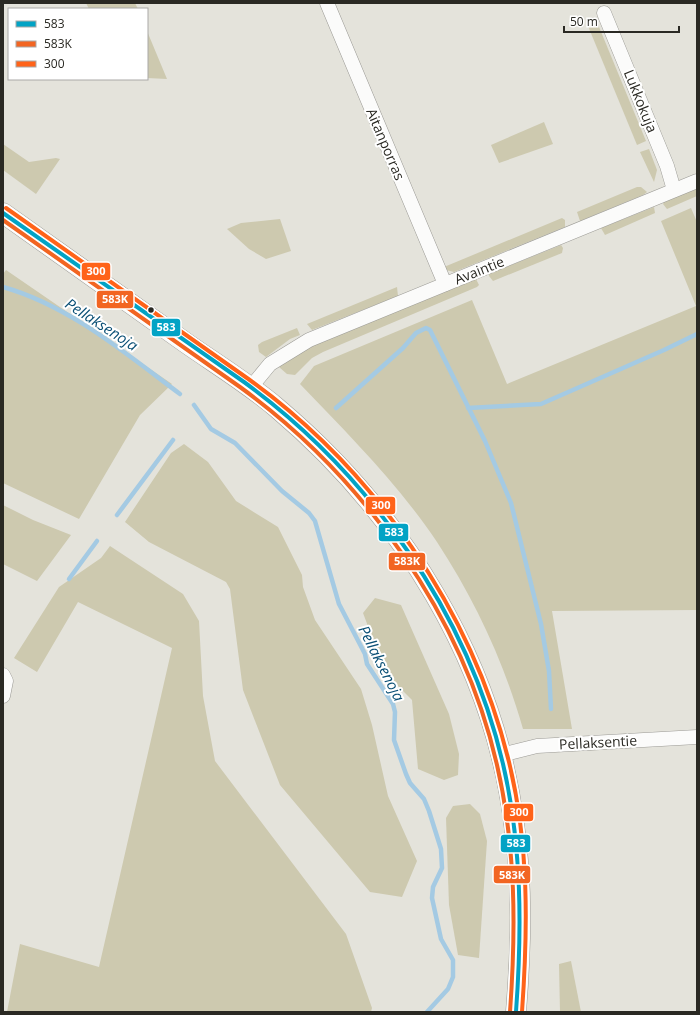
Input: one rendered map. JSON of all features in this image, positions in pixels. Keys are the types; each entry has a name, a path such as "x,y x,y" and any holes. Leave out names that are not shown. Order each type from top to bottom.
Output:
{"street":[{"name":"Aitanporras","path":"327,3 445,284"},
{"name":"Lukkokuja","path":"604,13 667,166 674,190"},
{"name":"Avaintie","path":"251,387 270,364 309,340 697,181"},
{"path":"3,213 251,387 276,407 326,452 361,490 395,532 444,610 460,643 480,690 501,756 514,821 520,873 520,948 516,1012"},
{"path":"3,675 6,681 3,696"},
{"name":"Pellaksentie","path":"501,756 537,746 697,737"}],"shaded area":[{"path":"86,3 135,3 138,8 88,8"},
{"path":"597,22 646,141 637,145 588,26"},
{"path":"148,33 167,79 148,78"},
{"path":"544,122 553,144 499,163 491,145"},
{"path":"3,144 29,162 56,158 60,159 36,194 3,170"},
{"path":"649,149 657,170 654,182 640,152"},
{"path":"637,187 641,187 647,192 580,221 577,212"},
{"path":"697,188 697,196 667,209 663,204 664,202"},
{"path":"654,207 655,213 605,235 601,228"},
{"path":"691,208 697,222 697,610 552,611 572,729 523,729 507,680 487,632 464,586 437,542 389,480 300,384 314,366 472,300 507,384 696,306 661,221"},
{"path":"562,218 565,220 565,227 454,272 446,270 444,267"},
{"path":"280,219 291,251 266,259 249,249 227,229 241,223"},
{"path":"561,245 563,248 562,253 493,281 489,276 489,274"},
{"path":"6,270 172,384 140,415 79,519 3,483 3,274"},
{"path":"476,279 479,285 477,287 323,352 312,358 295,375 287,374 279,367 291,357 315,345"},
{"path":"397,287 398,296 312,330 307,324"},
{"path":"297,328 300,335 290,339 266,357 259,352 258,345 262,342"},
{"path":"184,444 208,462 236,501 278,527 302,575 303,587 315,620 361,689 372,725 388,796 417,861 402,897 370,892 280,785 243,690 230,589 226,582 149,542 125,522 171,453"},
{"path":"3,505 33,520 71,535 37,581 3,564"},
{"path":"110,546 183,594 199,621 203,696 215,761 346,934 372,1008 371,1012 7,1012 20,944 99,967 172,648 78,602 37,672 14,658 59,587 101,558"},
{"path":"375,598 401,605 449,714 459,754 458,775 444,780 418,769 412,700 386,674 363,613"},
{"path":"470,804 480,814 487,841 479,958 458,955 449,905 446,818 453,806"},
{"path":"571,961 581,1012 560,1012 559,964"}],"waterway":[{"name":"Pellaksenoja","path":"3,287 28,295 74,318 117,347 180,394"},
{"path":"336,408 403,348 416,333 426,328 430,330 485,441 511,503 541,624 549,671 551,709"},
{"path":"468,408 541,404 697,334"},
{"name":"Pellaksenoja","path":"194,405 211,429 235,443 282,491 309,513 315,521 339,604 365,654 367,664 393,704 395,712 394,740 410,783 424,799 441,849 442,868 433,887 432,898 441,939 453,960 453,977 448,989 427,1012"},
{"path":"117,515 173,440"},
{"path":"69,579 97,541"}],"transit line":[{"name":"300","path":"6,208 247,378 293,414 336,455 376,499 412,547 443,598 470,651 492,706 509,762 516,793 525,886 526,918 522,1012"},
{"name":"583","path":"3,213 244,382 290,418 332,459 372,503 407,550 439,601 465,653 487,708 503,764 514,825 519,887 520,918 516,1012"},
{"name":"583K","path":"3,220 240,387 285,423 328,463 367,507 402,554 433,604 460,656 481,710 497,765 508,827 513,888 514,919 510,1012"}]}
